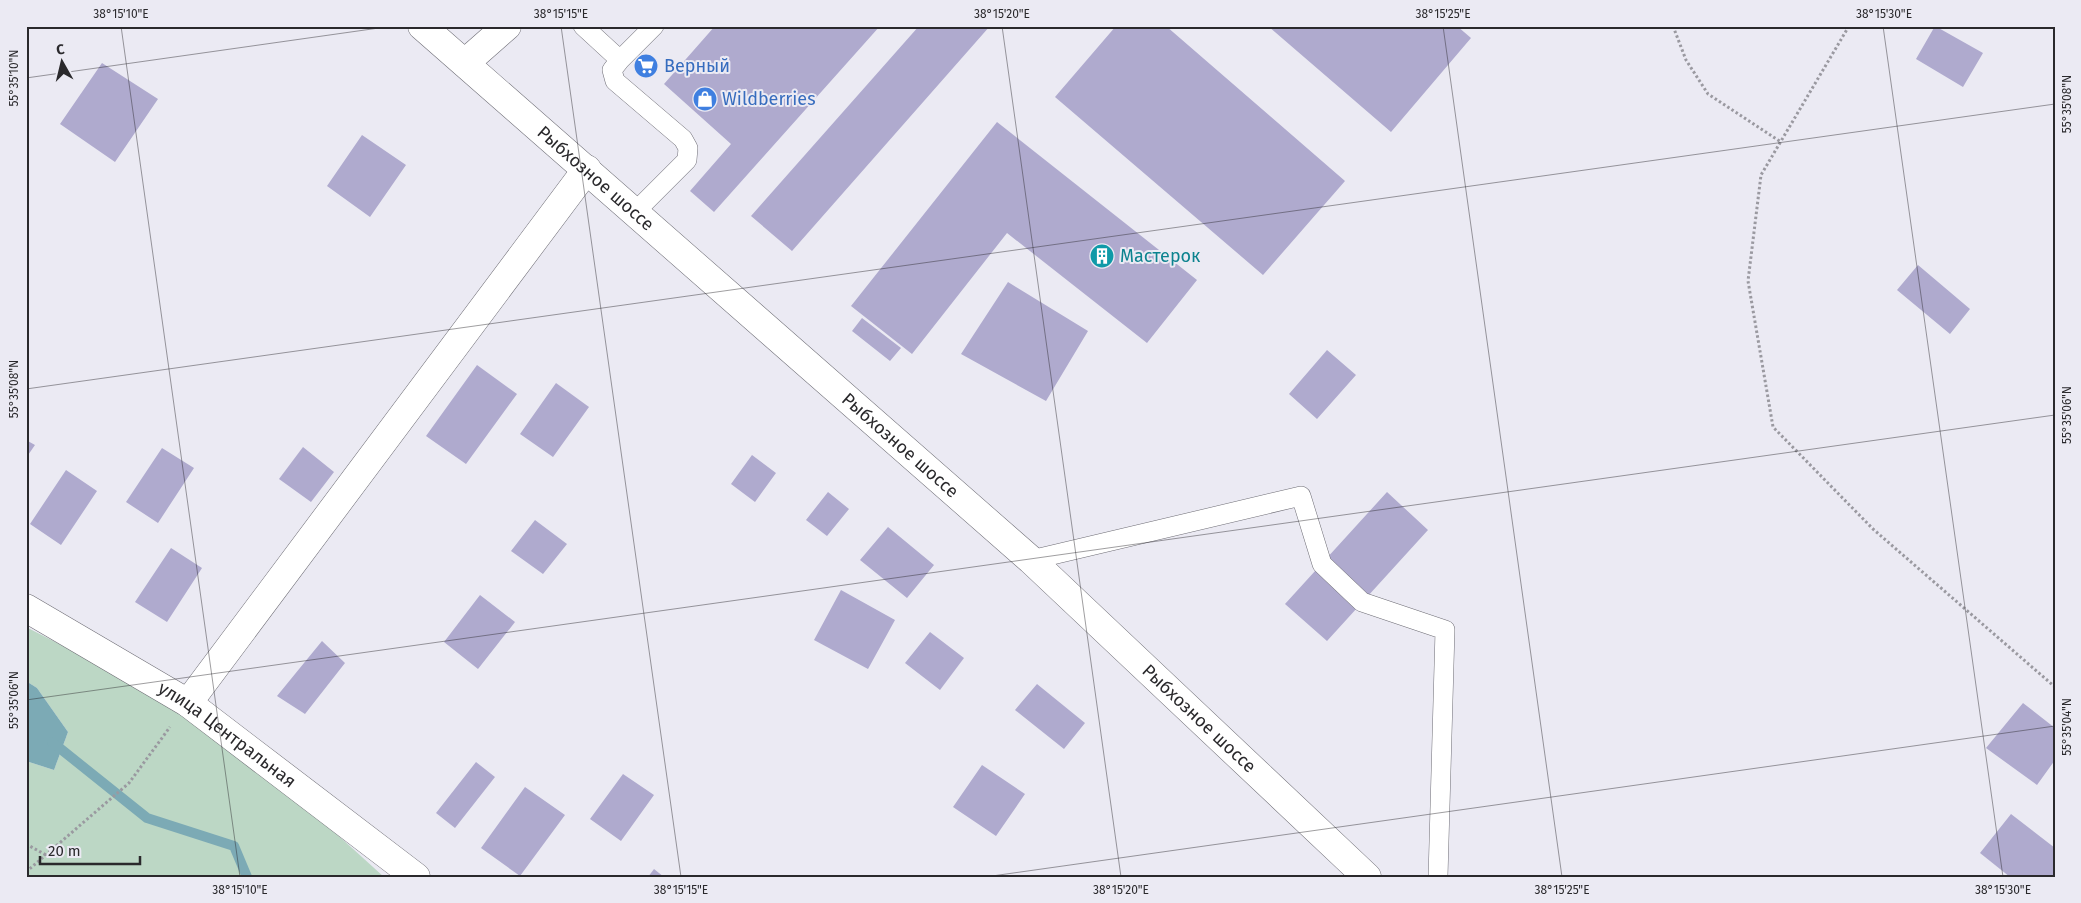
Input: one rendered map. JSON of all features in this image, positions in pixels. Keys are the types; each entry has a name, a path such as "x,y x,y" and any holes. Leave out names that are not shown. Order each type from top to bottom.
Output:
{"main road":[{"name":"Рыбхозное шоссе","path":"423,26 1031,560 1367,877"},
{"path":"465,63 507,26"},
{"path":"188,703 587,169"},
{"name":"улица Центральная","path":"26,608 188,703 416,877"}],"lane":[{"path":"583,26 620,60"},
{"path":"636,212 688,160 688,148 683,139 615,81 612,70 654,26"},
{"path":"1031,560 1301,496 1322,564 1362,602 1445,630 1438,877"}],"path":[{"path":"1673,26 1686,60 1708,94 1781,142"},
{"path":"1848,26 1761,175 1748,281 1773,427 1873,529 2055,687"},
{"path":"26,872 129,783 188,703"},
{"path":"26,844 46,855"}],"green space":[{"path":"26,627 120,675 199,721 298,799 384,877 26,877 26,761 54,770 68,732 37,688 26,681"}],"water":[{"path":"26,681 37,688 68,732 54,770 26,761"}],"building":[{"path":"715,26 880,26 714,212 690,191 731,144 664,84"},
{"path":"919,26 990,26 792,251 751,216"},
{"path":"1116,26 1166,26 1345,181 1263,275 1055,97"},
{"path":"1268,26 1457,26 1471,38 1391,132"},
{"path":"1935,26 1983,53 1963,87 1916,59"},
{"path":"102,63 158,99 115,162 60,124"},
{"name":"Мастерок","path":"997,122 1197,280 1147,343 1007,233 912,354 851,306"},
{"path":"362,135 406,165 370,217 327,186"},
{"path":"1918,265 1970,309 1950,334 1897,290"},
{"path":"1008,282 1088,331 1046,401 961,354"},
{"path":"862,318 901,348 890,361 852,331"},
{"path":"1327,350 1356,375 1317,419 1289,394"},
{"path":"477,365 517,394 466,464 426,436"},
{"path":"556,383 589,407 553,457 520,434"},
{"path":"26,440 35,445 26,458"},
{"path":"303,447 334,472 311,502 279,479"},
{"path":"162,448 194,468 158,523 126,502"},
{"path":"752,455 776,473 755,502 731,484"},
{"path":"66,470 97,491 61,545 30,524"},
{"path":"828,492 849,509 827,536 806,520"},
{"path":"1387,492 1428,530 1327,641 1285,604"},
{"path":"535,520 567,544 543,574 511,551"},
{"path":"888,527 934,565 907,598 860,560"},
{"path":"171,548 202,568 167,622 135,602"},
{"path":"841,590 895,620 868,669 814,640"},
{"path":"480,595 515,622 478,669 444,642"},
{"path":"930,632 964,658 940,690 905,663"},
{"path":"322,641 345,663 305,714 277,696"},
{"path":"1037,684 1085,723 1064,749 1015,710"},
{"path":"2023,703 2055,728 2055,760 2037,785 1986,748"},
{"path":"476,762 495,777 455,828 436,813"},
{"path":"982,765 1025,794 996,836 953,807"},
{"path":"623,774 654,795 621,841 590,819"},
{"path":"525,787 565,815 520,876 481,848"},
{"path":"2011,814 2055,848 2055,877 2010,877 1980,853"},
{"path":"654,869 664,877 648,877"}],"waterway":[{"path":"52,742 147,818 234,846 247,877"}],"place":[{"name":"Верный","path":"646,66"},
{"name":"Wildberries","path":"705,99"},
{"name":"Мастерок","path":"1102,256"}]}
